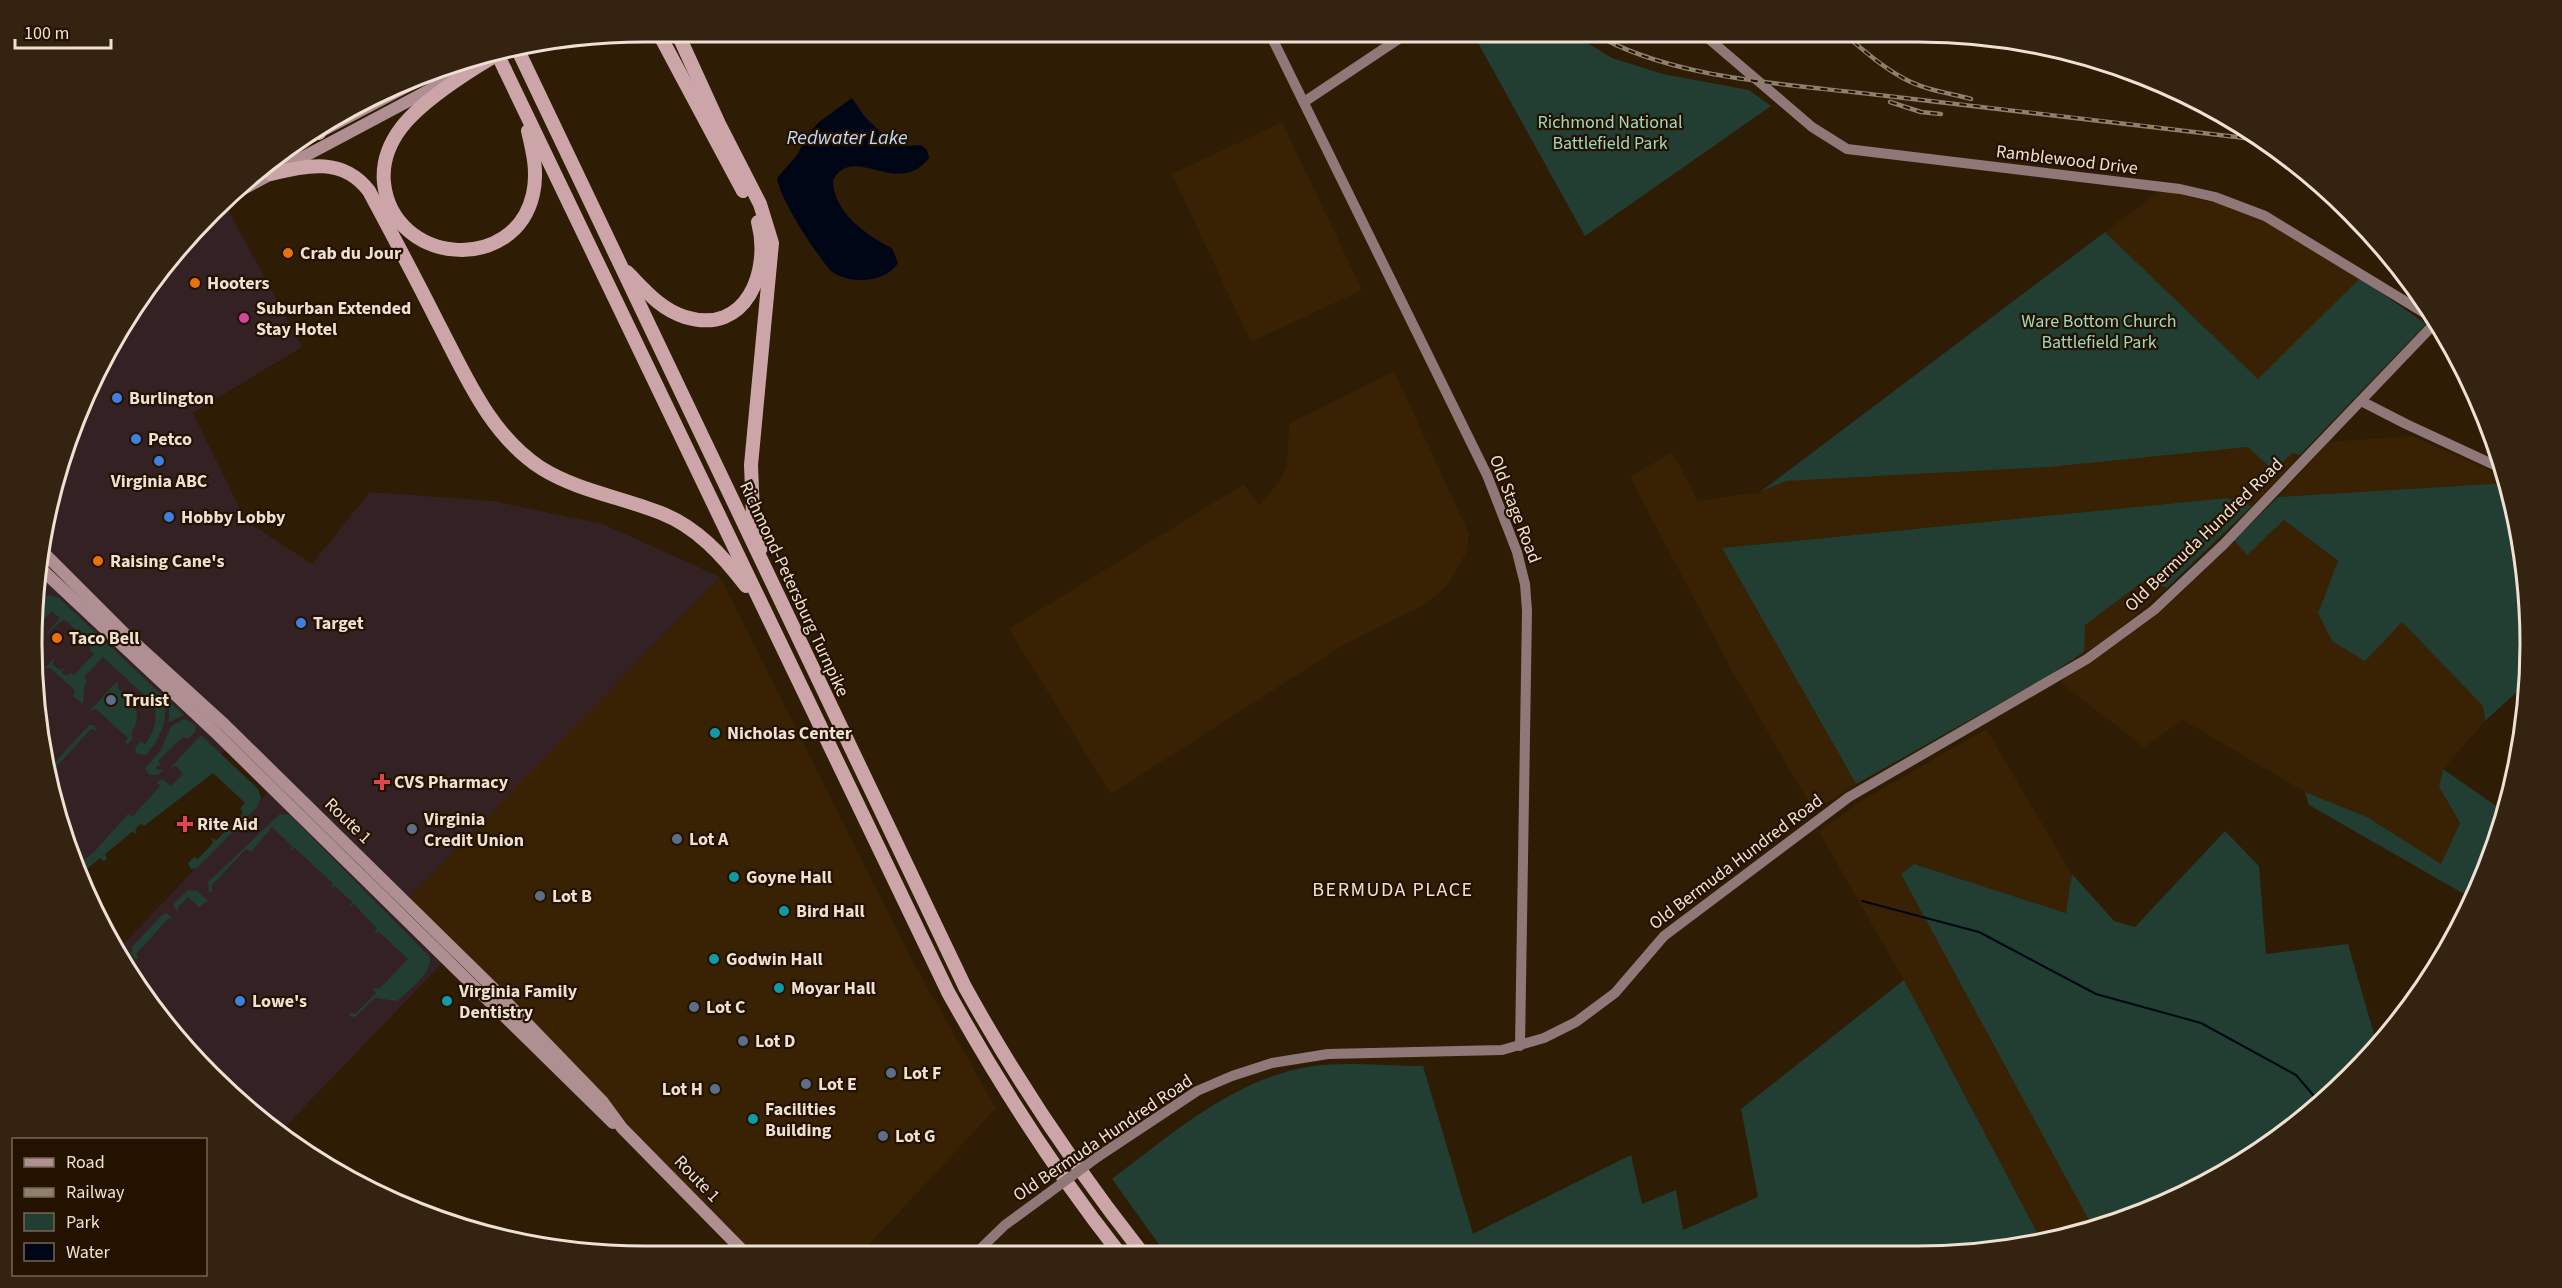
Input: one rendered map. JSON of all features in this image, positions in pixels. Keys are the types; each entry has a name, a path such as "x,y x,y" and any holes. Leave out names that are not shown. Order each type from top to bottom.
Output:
{"highway":[{"path":"620,264 663,307 686,317 704,320 730,313 744,302 756,285 762,265 762,243 752,208 663,42"},
{"path":"682,42 719,124 760,204 772,243 750,484 753,514 771,582"},
{"name":"Richmond-Petersburg Turnpike","path":"520,56 890,835 974,1004 1036,1107 1085,1179 1137,1246"},
{"name":"Richmond-Petersburg Turnpike","path":"496,61 505,70 954,1002 1000,1084 1060,1173 1114,1246"},
{"path":"477,66 422,106 400,129 392,143 384,166 385,189 392,210 404,227 430,244 456,251 488,246 513,229 530,206 535,182 534,158 521,105"},
{"path":"271,174 323,165 340,168 361,181 369,191 476,393 508,440 541,467 566,481 663,513 688,528 727,561 764,610"}],"main road":[{"path":"262,179 466,69"},
{"name":"Route 1","path":"48,557 125,634 224,724 504,999 603,1102 622,1128 738,1246"},
{"name":"Route 1","path":"46,574 222,739 606,1118 622,1128"}],"street":[{"name":"Old Stage Road","path":"1274,42 1481,463 1521,567 1527,611 1520,1046"},
{"path":"1304,102 1394,42"},
{"name":"Ramblewood Drive","path":"1713,42 1812,127 1847,149 2180,189 2215,197 2275,222 2420,311"},
{"name":"Old Bermuda Hundred Road","path":"984,1246 1005,1226 1099,1156 1197,1091 1232,1076 1272,1063 1328,1054 1489,1051 1520,1046 1559,1031 1593,1010 1615,993 1664,936 1849,797 2049,682 2133,627 2210,558 2430,328"},
{"path":"2361,401 2492,464"}],"shaded area":[{"path":"1282,122 1362,290 1251,342 1172,174"},
{"path":"2161,190 2232,207 2277,226 2360,278 2258,379 2105,232"},
{"path":"228,209 302,347 193,413 246,521 312,564 370,492 493,501 603,524 720,577 407,901 455,950 285,1127 247,1097 191,1041 143,978 123,945 267,793 229,747 84,865 74,838 54,761 47,723 42,644 47,565 54,527 74,450 88,414 104,378 143,310 191,247"},
{"path":"1394,371 1469,534 1466,553 1447,586 1424,605 1345,644 1111,794 1009,629 1244,484 1259,505 1280,481 1287,466 1289,424"},
{"path":"2412,436 2494,472 2498,484 2278,497 2328,442"},
{"path":"2248,447 2300,455 2252,506 2227,498 1722,548 1856,784 1814,811 1731,669 1630,477 1672,452 1698,501 1760,492 1785,481 2049,467"},
{"path":"2284,520 2338,562 2318,613 2402,622 2483,706 2485,721 2443,769 2439,788 2460,823 2441,865 2367,817 2305,792 2183,720 2144,747 2061,683 2064,677 2234,540 2247,554"},
{"path":"720,577 914,964 996,1108 867,1246 740,1246 406,901"},
{"path":"2145,580 2167,588 2100,644 2084,652 2084,625"},
{"path":"1986,729 2072,874 2067,913 1914,864 1901,874 2089,1221 2038,1233 1904,980 1819,832 1858,803"}],"green space":[{"name":"Richmond National Battlefield Park","path":"1478,42 1586,42 1612,58 1663,74 1749,90 1771,106 1585,236"},
{"name":"Ware Bottom Church Battlefield Park","path":"2105,232 2258,379 2360,278 2426,324 2300,455 2292,453 2274,471 2248,447 2049,467 1786,481 1760,492"},
{"path":"2498,484 2515,565 2519,605 2518,691 2485,721 2483,706 2402,622 2365,661 2332,641 2318,613 2338,561 2284,520 2247,555 2234,540 2278,497"},
{"path":"2227,498 2252,506 2167,588 2145,580 2085,625 2084,652 2048,676 1856,784 1722,548"},
{"path":"50,595 58,597 163,696 165,712 162,728 156,742 146,755 137,754 135,748 140,741 145,744 151,736 156,717 155,707 150,707 142,693 103,657 84,677 87,681 84,687 83,704 73,696 75,690 50,668 44,669 54,658 53,664 59,670 65,668 61,672 67,676 70,673 74,675 94,654 90,650 91,644 65,620 43,638 60,618 52,611 43,621 45,597"},
{"path":"118,682 118,688 133,703 137,715 137,721 131,734 133,738 127,745 125,742 128,738 96,709 90,711"},
{"path":"169,703 184,715 169,722"},
{"path":"185,719 196,725 195,732 188,739 183,737 158,761 161,765 156,769 163,770 158,775 149,775 145,768 161,750 171,726"},
{"path":"89,725 93,725 97,731 91,729 56,768 54,763"},
{"path":"201,735 258,789 261,798 258,806 197,868 191,869 188,863 194,857 198,859 213,843 211,838 217,840 228,828 226,823 231,825 243,813 240,808 245,803 213,773 144,826 141,824 135,829 137,834 132,832 105,854 107,859 104,861 100,858 86,870 83,861 94,852 128,814 133,816 160,786 157,782 163,779 171,786 183,774 176,766 170,768"},
{"path":"2443,769 2497,807 2488,838 2465,894 2309,805 2305,792 2367,817 2441,864 2460,823 2439,787"},
{"path":"280,814 290,815 429,956 430,962 424,975 397,1001 375,998 355,1017 349,1016 351,1012 355,1014 376,993 373,988 379,989 408,959 379,932 374,934 377,929 354,904 349,907 352,902 335,886 331,889 333,884 295,848 290,851 292,846 272,827 251,852 246,849 211,886 213,892 209,892 208,882"},
{"path":"2225,831 2259,866 2266,954 2348,944 2375,1036 2315,1097 2252,1145 2184,1184 2112,1214 2089,1221 1901,874 1914,864 2066,913 2072,874 2114,921 2135,927"},
{"path":"188,890 197,891 208,901 199,907 188,897 178,907 178,913 173,904"},
{"path":"167,913 174,920 169,918 136,954 138,957 135,959 131,954 133,946 162,915"},
{"path":"1904,980 2038,1233 1997,1241 1918,1246 1160,1246 1112,1179 1210,1107 1263,1080 1292,1070 1322,1065 1423,1066 1473,1234 1631,1155 1642,1204 1676,1190 1683,1230 1758,1197 1741,1109"}],"water":[{"name":"Redwater Lake","path":"852,98 865,117 888,139 904,146 921,145 927,150 929,158 917,169 903,173 852,166 842,170 833,180 834,192 845,212 862,229 892,248 898,263 885,275 867,280 847,278 831,271 791,213 777,178 797,155 808,134 819,122"}],"waterway":[{"path":"1862,901 1979,932 2096,994 2201,1023 2296,1075 2315,1097"}],"railway":[{"path":"1612,42 1659,61 1735,78 2243,138"},
{"path":"1854,42 1879,63 1911,82 1971,99"},
{"path":"1890,102 1921,112 1941,114"}],"place":[{"name":"Crab du Jour","path":"288,253"},
{"name":"Hooters","path":"195,283"},
{"name":"Suburban Extended Stay Hotel","path":"244,318"},
{"name":"Burlington","path":"117,398"},
{"name":"Petco","path":"136,439"},
{"name":"Virginia ABC","path":"159,461"},
{"name":"Hobby Lobby","path":"169,517"},
{"name":"Raising Cane's","path":"98,561"},
{"name":"Target","path":"301,623"},
{"name":"Taco Bell","path":"57,638"},
{"name":"Truist","path":"111,700"},
{"name":"Nicholas Center","path":"715,733"},
{"name":"CVS Pharmacy","path":"382,782"},
{"name":"Rite Aid","path":"185,824"},
{"name":"Virginia Credit Union","path":"412,829"},
{"name":"Lot A","path":"677,839"},
{"name":"Goyne Hall","path":"734,877"},
{"name":"Lot B","path":"540,896"},
{"name":"Bird Hall","path":"784,911"},
{"name":"Godwin Hall","path":"714,959"},
{"name":"Moyar Hall","path":"779,988"},
{"name":"Lowe's","path":"240,1001"},
{"name":"Virginia Family Dentistry","path":"447,1001"},
{"name":"Lot C","path":"694,1007"},
{"name":"Lot D","path":"743,1041"},
{"name":"Lot F","path":"891,1073"},
{"name":"Lot E","path":"806,1084"},
{"name":"Lot H","path":"715,1089"},
{"name":"Facilities Building","path":"753,1119"},
{"name":"Lot G","path":"883,1136"}],"district":[{"name":"BERMUDA PLACE","path":"1393,890"}]}
